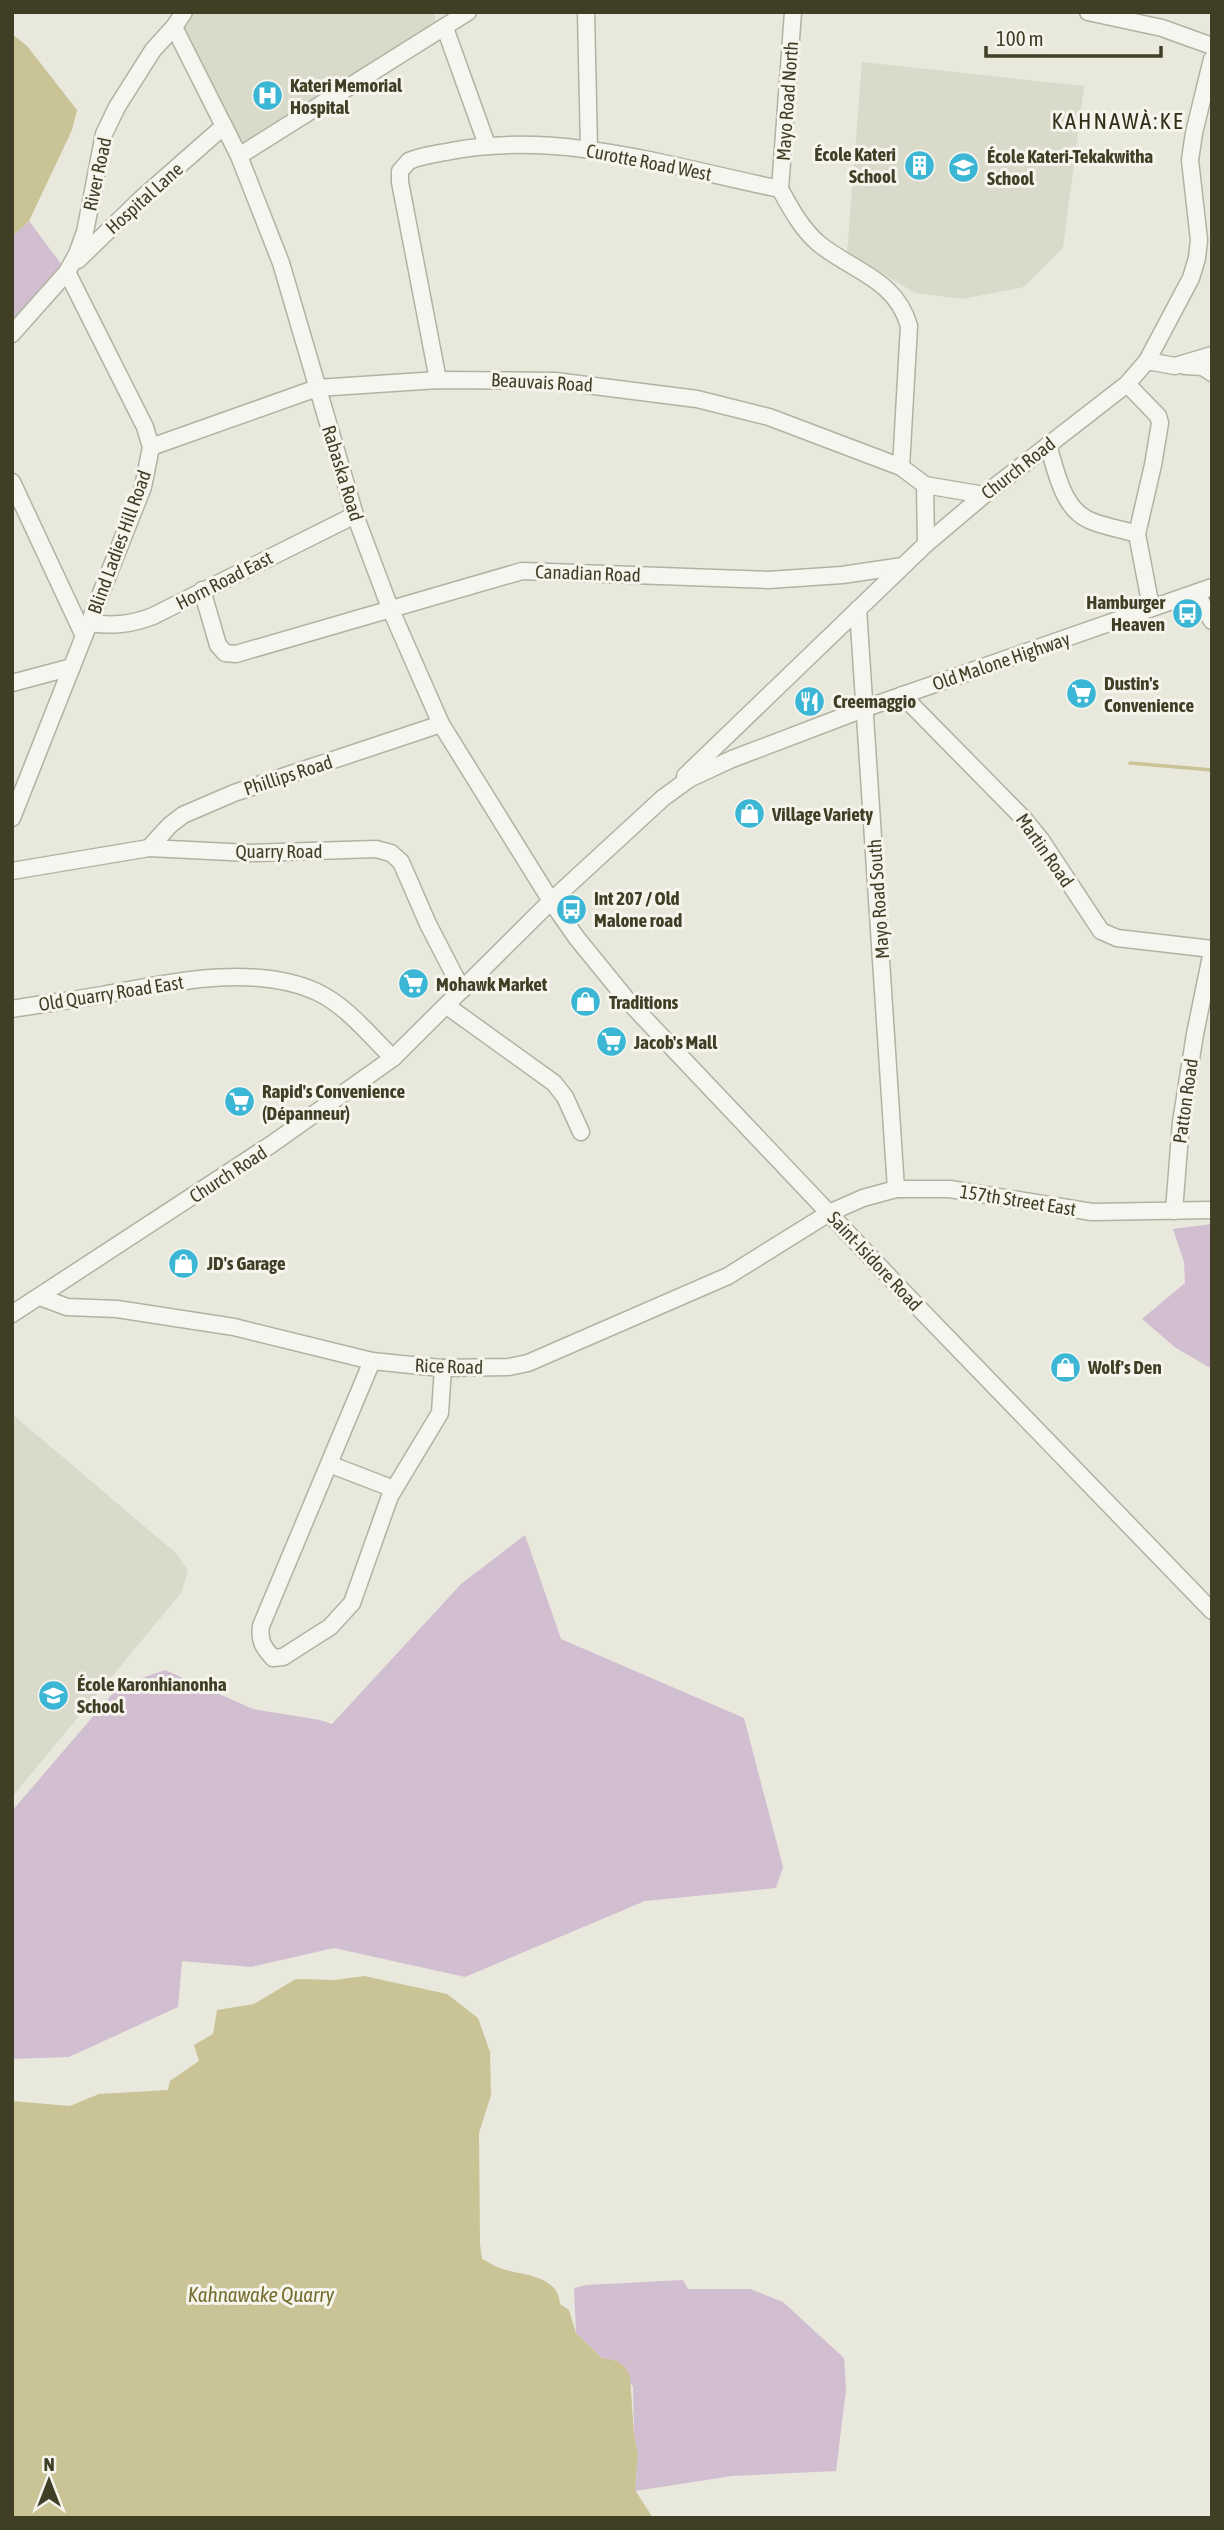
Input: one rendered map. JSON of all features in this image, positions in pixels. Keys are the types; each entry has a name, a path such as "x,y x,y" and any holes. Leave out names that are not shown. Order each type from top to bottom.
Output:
{"street":[{"name":"River Road","path":"12,334 67,272 85,232 100,147 109,123 153,50 184,12"},
{"path":"239,156 468,12"},
{"path":"586,12 589,149"},
{"name":"Mayo Road North","path":"780,189 793,12"},
{"path":"1088,12 1162,28 1212,46"},
{"name":"Rabaska Road","path":"174,27 239,156 288,285 355,515 390,608 440,724 551,901"},
{"path":"445,27 487,145"},
{"name":"Church Road","path":"663,798 926,544 984,495 1127,384 1147,361 1191,278 1205,239 1190,160 1212,59"},
{"name":"Hospital Lane","path":"67,272 141,199 224,126"},
{"name":"Curotte Road West","path":"438,380 400,182 400,171 409,160 487,145 589,149 780,189"},
{"path":"780,189 794,216 818,243 892,292 904,308 909,326 901,467"},
{"name":"Blind Ladies Hill Road","path":"12,817 142,486 151,447 145,427 67,272"},
{"path":"1175,366 1212,355"},
{"path":"1147,361 1203,367 1212,373"},
{"name":"Beauvais Road","path":"151,447 317,388 438,380 555,381 697,399 769,417 901,467 925,485 984,495"},
{"path":"1127,384 1158,416 1160,423 1138,534 1152,607"},
{"path":"1048,445 1071,506 1088,520 1138,534"},
{"path":"12,482 86,629"},
{"path":"925,485 926,544"},
{"name":"Horn Road East","path":"86,629 134,623 355,515"},
{"name":"Canadian Road","path":"202,590 218,645 225,653 236,654 522,571 768,580 842,575 903,566"},
{"path":"1204,590 1212,621"},
{"name":"Old Malone Highway","path":"551,901 663,798 689,779 732,759 866,708 1204,590"},
{"name":"Mayo Road South","path":"858,609 896,1189"},
{"path":"12,683 72,667"},
{"name":"Martin Road","path":"902,695 1024,819 1041,840 1101,931 1117,938 1212,950"},
{"name":"Phillips Road","path":"149,848 183,815 234,793 440,724"},
{"name":"Quarry Road","path":"12,871 149,848 250,853 376,849 391,853 401,862 462,990"},
{"name":"Church Road","path":"12,1314 272,1144 393,1058 551,901"},
{"name":"Saint-Isidore Road","path":"551,901 576,937 628,1001 1212,1611"},
{"name":"Patton Road","path":"1174,1211 1181,1122 1212,950"},
{"name":"Old Quarry Road East","path":"12,1009 156,983 249,978 293,982 320,993 342,1008 393,1058"},
{"path":"447,1006 554,1083 565,1097 581,1132"},
{"name":"157th Street East","path":"829,1213 863,1198 896,1189 950,1189 1092,1212 1212,1210"},
{"name":"Rice Road","path":"40,1297 67,1307 117,1310 234,1327 372,1361 443,1368 509,1367 528,1363 728,1276 829,1213"},
{"path":"372,1361 261,1626 262,1647 273,1658 283,1657 330,1627 352,1604 394,1489 440,1413 443,1368"},
{"path":"329,1464 394,1489"}],"shaded area":[{"name":"Kateri Memorial Hospital","path":"189,12 434,12 437,28 237,157 168,35"},
{"name":"École Kateri-Tekakwitha School","path":"862,62 1084,86 1063,248 1024,287 962,299 915,293 847,252"},
{"path":"29,221 67,272 12,334 12,237"},
{"path":"1212,1224 1212,1369 1176,1348 1142,1319 1185,1283 1184,1262 1173,1229"},
{"name":"École Karonhianonha School","path":"12,1414 177,1554 188,1571 181,1593 12,1797"},
{"path":"525,1535 561,1639 744,1718 783,1867 776,1888 645,1901 465,1977 334,1948 251,1967 182,1961 178,2007 69,2057 12,2059 12,1811 119,1686 165,1670 253,1709 332,1724 461,1584"},
{"path":"683,2280 688,2289 750,2289 783,2302 844,2358 846,2390 836,2471 732,2476 635,2491 638,2455 634,2434 633,2387 617,2361 602,2358 576,2333 574,2288 586,2285"}],"water":[{"path":"12,34 27,46 77,110 72,130 29,221 12,237"},
{"name":"Kahnawake Quarry","path":"364,1976 447,1994 478,2018 490,2052 491,2095 479,2133 482,2259 506,2270 536,2277 552,2286 558,2294 560,2304 569,2310 576,2333 602,2358 617,2361 625,2367 630,2376 638,2455 635,2490 653,2518 12,2518 12,2101 70,2106 99,2094 168,2090 170,2081 199,2061 194,2045 213,2034 217,2010 254,2004 296,1979 335,1980"}],"waterway":[{"path":"1130,763 1212,770"}],"place":[{"name":"Kateri Memorial Hospital","path":"267,96"},
{"name":"École Kateri School","path":"919,165"},
{"name":"École Kateri-Tekakwitha School","path":"964,167"},
{"name":"Hamburger Heaven","path":"1188,613"},
{"name":"Dustin's Convenience","path":"1081,694"},
{"name":"Creemaggio","path":"810,701"},
{"name":"Village Variety","path":"749,814"},
{"name":"Int 207 / Old Malone road","path":"571,909"},
{"name":"Mohawk Market","path":"413,984"},
{"name":"Traditions","path":"586,1002"},
{"name":"Jacob's Mall","path":"611,1042"},
{"name":"Rapid's Convenience (Dépanneur)","path":"239,1102"},
{"name":"JD's Garage","path":"184,1263"},
{"name":"Wolf's Den","path":"1065,1367"},
{"name":"École Karonhianonha School","path":"54,1695"}],"district":[{"name":"KAHNAWÀ:KE","path":"1118,121"}]}
